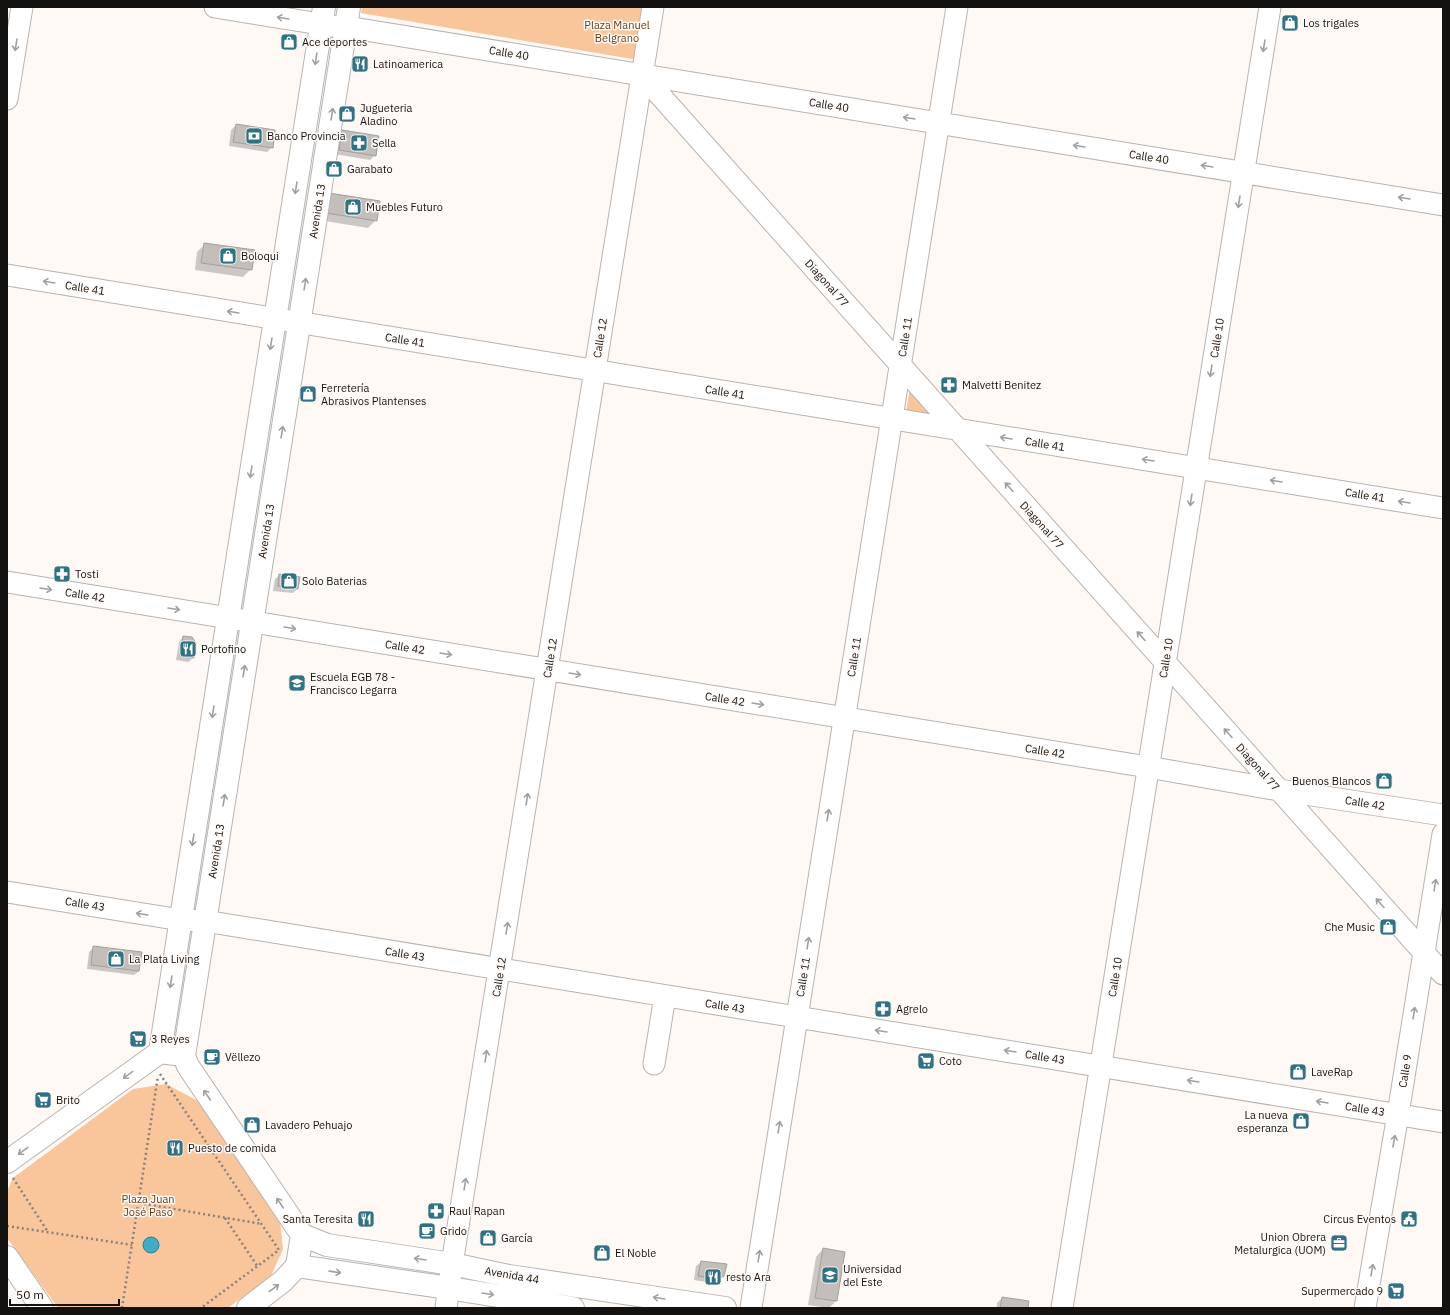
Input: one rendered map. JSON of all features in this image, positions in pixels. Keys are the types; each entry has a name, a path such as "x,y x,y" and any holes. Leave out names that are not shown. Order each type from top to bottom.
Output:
{"main road":[{"name":"Avenida 13","path":"184,1056 349,7"},
{"path":"8,1167 160,1052 323,16"},
{"path":"160,1052 184,1056 188,1066 302,1235 297,1266 283,1281 248,1308"},
{"name":"Avenida 44","path":"302,1235 327,1245 452,1264 509,1276 725,1308"},
{"path":"7,1257 42,1308"},
{"name":"Avenida 44","path":"297,1266 448,1298 573,1308"}],"street":[{"path":"7,99 22,7"},
{"name":"Calle 40","path":"215,7 323,16 345,28 1443,205"},
{"name":"Calle 12","path":"448,1298 452,1264 653,7"},
{"name":"Calle 11","path":"751,1308 957,7"},
{"name":"Calle 10","path":"1062,1308 1270,7"},
{"name":"Diagonal 77","path":"642,75 1443,974"},
{"name":"Calle 41","path":"7,275 1443,508"},
{"name":"Calle 42","path":"7,582 1148,767 1279,790 1443,815"},
{"name":"Calle 9","path":"1365,1308 1443,834"},
{"name":"Calle 43","path":"7,892 181,920 205,921 1443,1122"},
{"path":"654,1064 665,996"}],"path":[{"path":"122,1308 159,1072 279,1250 201,1308"},
{"path":"8,1167 48,1232"},
{"path":"139,1203 262,1224"},
{"path":"225,1218 258,1267"},
{"path":"7,1226 132,1245"}],"green space":[{"name":"Plaza Manuel Belgrano","path":"362,7 645,7 638,60 361,13"},
{"path":"910,388 932,416 906,412"},
{"name":"Plaza Juan José Paso","path":"166,1084 198,1101 279,1212 283,1249 271,1276 228,1308 58,1308 7,1238 7,1191 13,1178 133,1089"}],"water":[{"path":"148,1237 154,1237 159,1242 157,1251 154,1253 148,1253 143,1248 143,1242"}],"building":[{"name":"Banco Provincia","path":"236,124 275,130 273,148 233,142"},
{"name":"Sella","path":"342,130 379,136 376,156 339,150"},
{"name":"Muebles Futuro","path":"329,193 380,201 377,221 326,213"},
{"name":"Boloqui","path":"204,243 255,250 252,270 201,263"},
{"name":"Solo Baterias","path":"279,574 300,577 298,589 278,586"},
{"name":"Portofino","path":"183,636 192,637 196,643 194,658 180,656"},
{"name":"La Plata Living","path":"93,946 142,952 139,971 91,965"},
{"name":"Universidad del Este","path":"823,1248 845,1252 837,1301 815,1298"},
{"path":"701,1261 727,1264 724,1276 718,1279 698,1276"},
{"path":"1002,1297 1029,1301 1028,1308 1000,1308"}],"place":[{"name":"Los trigales","path":"1290,23"},
{"name":"Ace deportes","path":"289,42"},
{"name":"Latinoamerica","path":"360,64"},
{"name":"Jugueteria Aladino","path":"347,114"},
{"name":"Banco Provincia","path":"254,136"},
{"name":"Sella","path":"359,143"},
{"name":"Garabato","path":"334,169"},
{"name":"Muebles Futuro","path":"353,207"},
{"name":"Boloqui","path":"228,256"},
{"name":"Malvetti Benitez","path":"949,385"},
{"name":"Ferretería Abrasivos Plantenses","path":"308,394"},
{"name":"Tosti","path":"62,574"},
{"name":"Solo Baterias","path":"289,581"},
{"name":"Portofino","path":"188,649"},
{"name":"Escuela EGB 78 - Francisco Legarra","path":"297,683"},
{"name":"Buenos Blancos","path":"1384,781"},
{"name":"Che Music","path":"1388,927"},
{"name":"La Plata Living","path":"116,959"},
{"name":"Agrelo","path":"883,1009"},
{"name":"3 Reyes","path":"138,1039"},
{"name":"Vëllezo","path":"212,1057"},
{"name":"Coto","path":"926,1061"},
{"name":"LaveRap","path":"1298,1072"},
{"name":"Brito","path":"43,1100"},
{"name":"La nueva esperanza","path":"1301,1121"},
{"name":"Lavadero Pehuajo","path":"252,1125"},
{"name":"Puesto de comida","path":"175,1148"},
{"name":"Raul Rapan","path":"436,1211"},
{"name":"Santa Teresita","path":"366,1219"},
{"name":"Circus Eventos","path":"1409,1219"},
{"name":"Grido","path":"427,1231"},
{"name":"García","path":"488,1238"},
{"name":"Union Obrera Metalurgica (UOM)","path":"1339,1243"},
{"name":"El Noble","path":"602,1253"},
{"name":"Universidad del Este","path":"830,1275"},
{"name":"resto Ara","path":"713,1277"},
{"name":"Supermercado 9","path":"1396,1291"}]}
